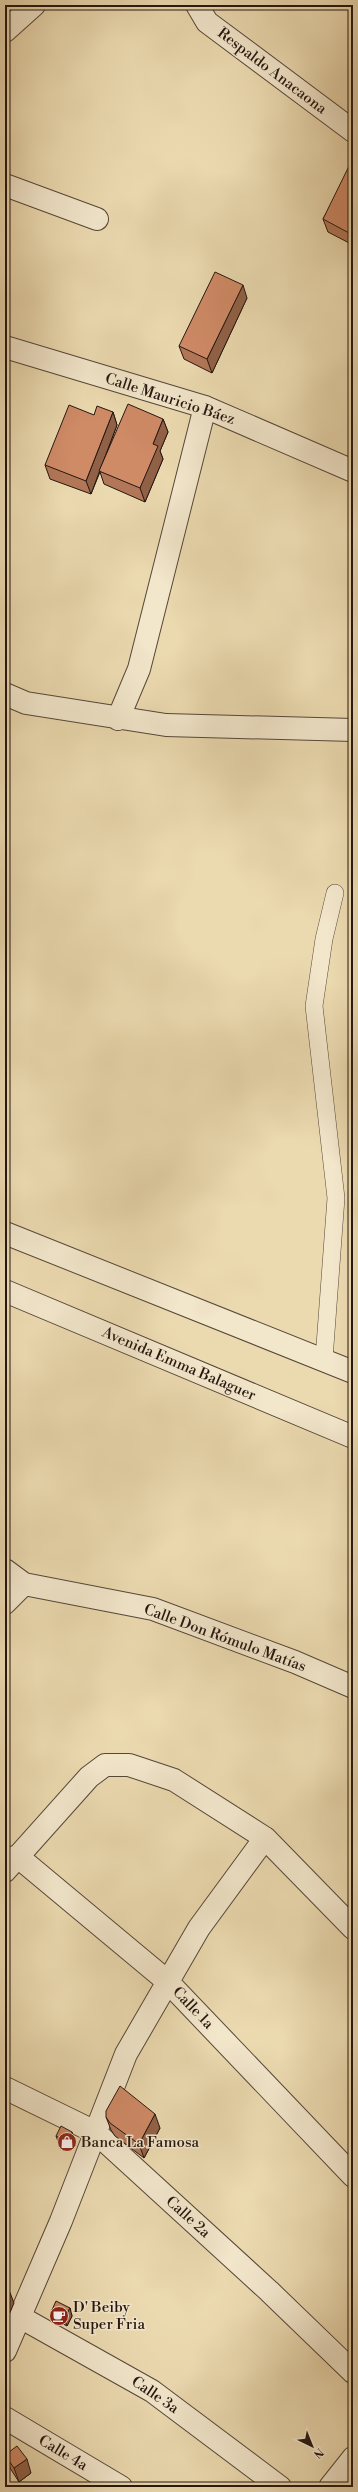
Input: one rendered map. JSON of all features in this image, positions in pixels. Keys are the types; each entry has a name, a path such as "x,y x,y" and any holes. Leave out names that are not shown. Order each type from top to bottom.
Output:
{"street":[{"path":"5,31 34,5"},
{"name":"Respaldo Anacaona","path":"197,5 207,22 353,131"},
{"path":"5,185 97,219"},
{"name":"Calle Mauricio Báez","path":"5,347 205,407 353,470"},
{"path":"118,719 139,669 205,407"},
{"path":"5,694 26,702 118,719 166,725 353,730"},
{"path":"5,1233 353,1372"},
{"name":"Avenida Emma Balaguer","path":"5,1291 353,1437"},
{"name":"Calle Don Rómulo Matías","path":"5,1570 24,1584 152,1609 295,1662 353,1687"},
{"path":"5,1603 24,1584"},
{"path":"11,1864 89,1777 105,1765 129,1765 174,1780 265,1838 353,1928"},
{"path":"5,2351 126,2054 199,1928 265,1838"},
{"name":"Calle 1a","path":"11,1864 167,1981 353,2176"},
{"name":"Calle 2a","path":"5,2088 95,2132 269,2291 353,2372"},
{"name":"Calle 3a","path":"20,2317 152,2391 280,2487"},
{"name":"Calle 4a","path":"5,2418 121,2487"},
{"path":"330,2487 353,2458"}],"lane":[{"path":"324,1360 336,1198 314,1006 324,939 335,893"}],"building":[{"path":"351,162 353,163 353,230 351,234 323,219"},
{"path":"215,272 243,285 207,359 179,346"},
{"path":"128,404 163,419 153,444 158,446 140,488 99,471"},
{"path":"69,405 94,415 97,406 113,412 86,481 45,465"},
{"path":"120,2086 155,2114 139,2144 110,2123 106,2117 106,2111"},
{"path":"61,2126 72,2132 67,2142 56,2136"},
{"path":"5,2288 9,2290 5,2300"},
{"path":"56,2301 70,2308 64,2318 51,2312"},
{"path":"17,2446 27,2459 14,2468 5,2455"}],"place":[{"name":"Banca La Famosa","path":"67,2142"},
{"name":"D' Beiby Super Fria","path":"59,2316"}]}
